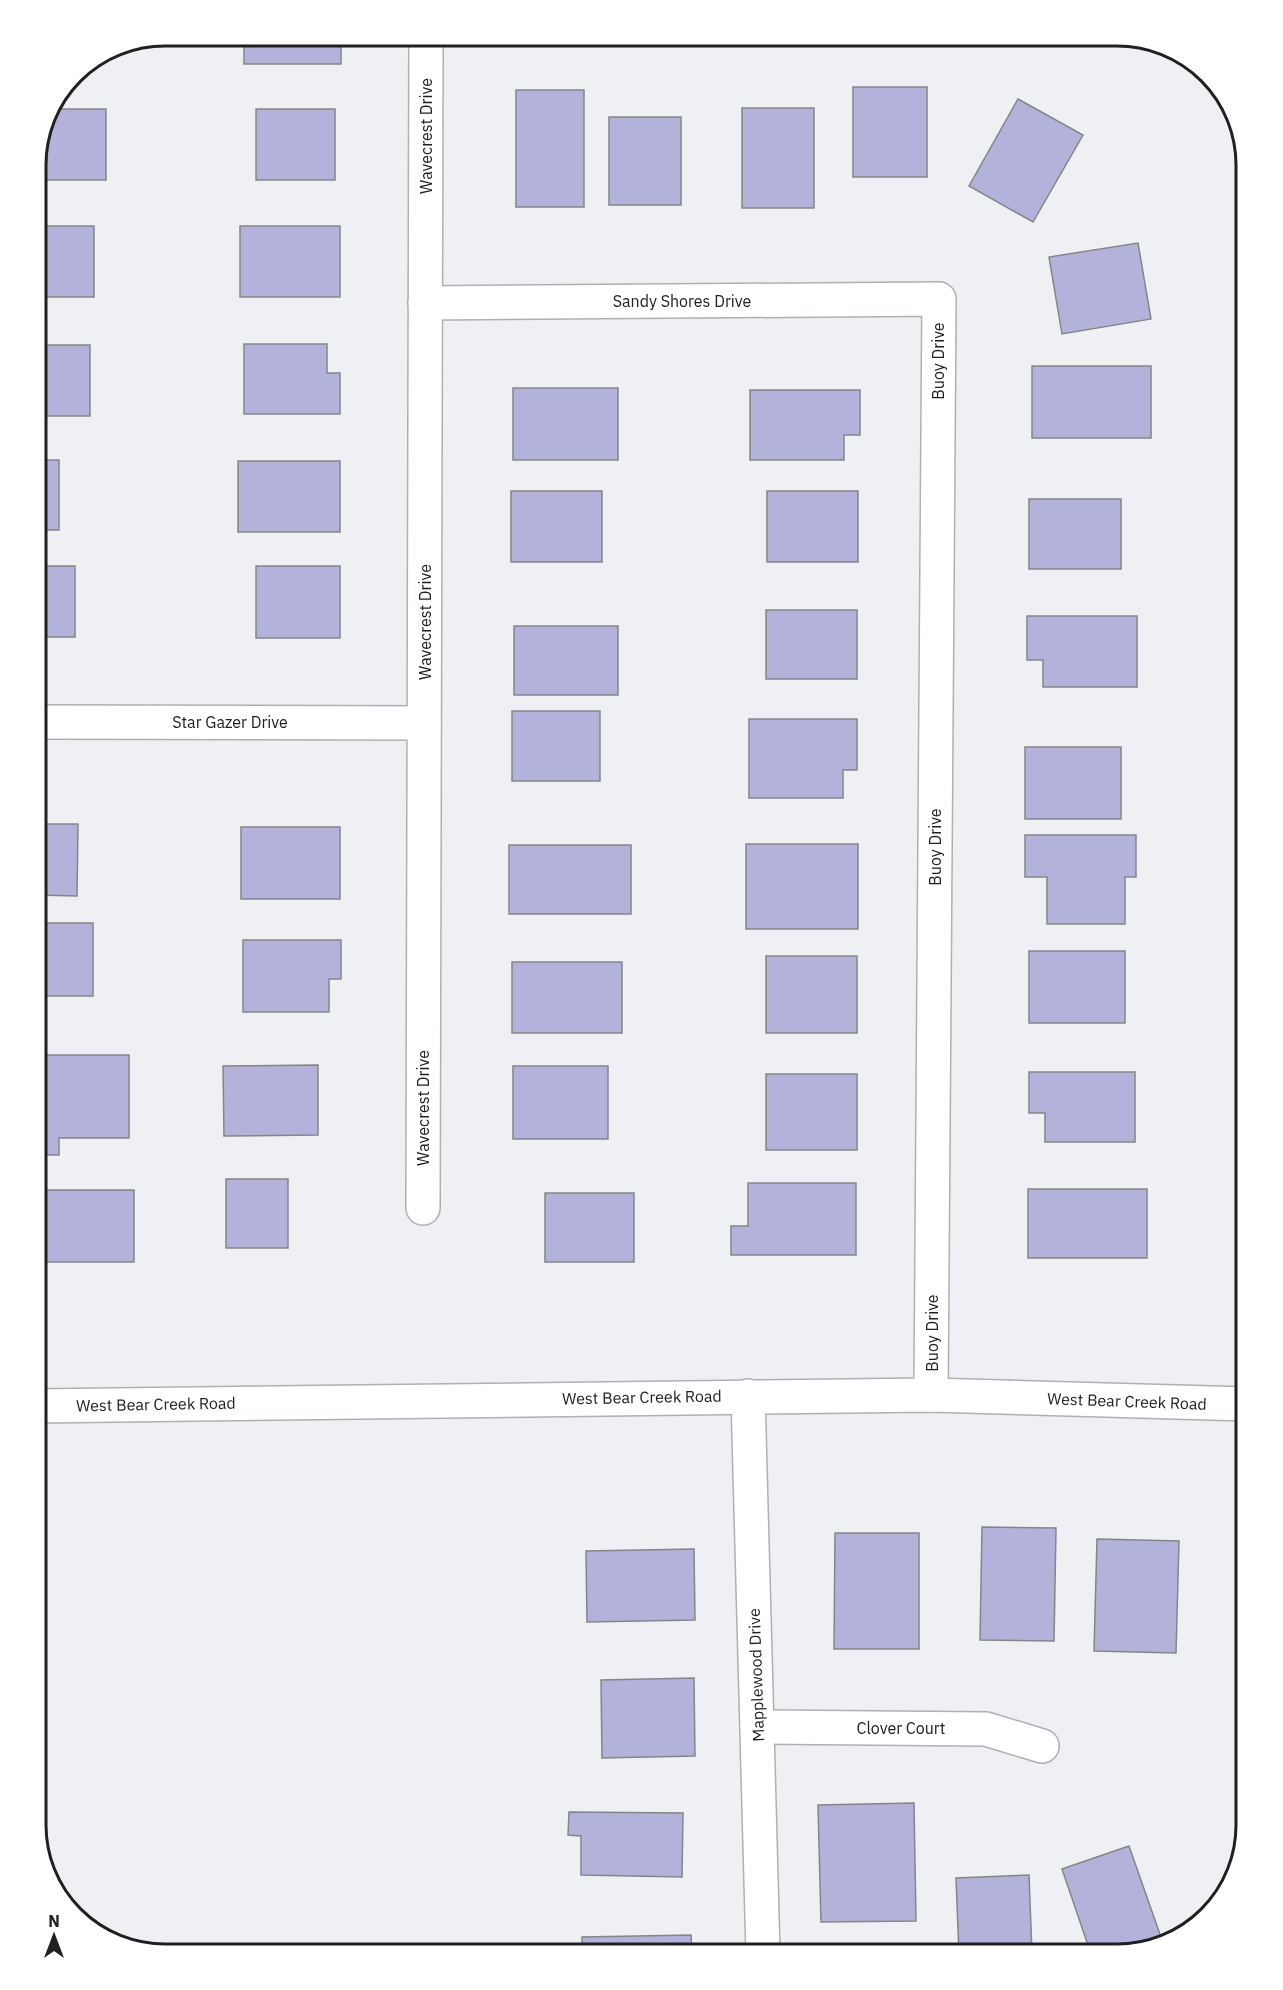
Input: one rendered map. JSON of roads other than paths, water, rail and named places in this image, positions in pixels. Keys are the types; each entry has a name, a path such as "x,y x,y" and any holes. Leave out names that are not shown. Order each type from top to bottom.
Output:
{"street":[{"name":"Wavecrest Drive","path":"423,1208 426,46"},
{"name":"Sandy Shores Drive","path":"425,303 939,300"},
{"name":"Buoy Drive","path":"931,1395 939,300"},
{"name":"Star Gazer Drive","path":"47,722 424,723"},
{"name":"West Bear Creek Road","path":"46,1406 931,1395 1236,1404"},
{"name":"Mapplewood Drive","path":"748,1396 763,1944"},
{"name":"Clover Court","path":"757,1727 986,1729 1042,1746"}]}
